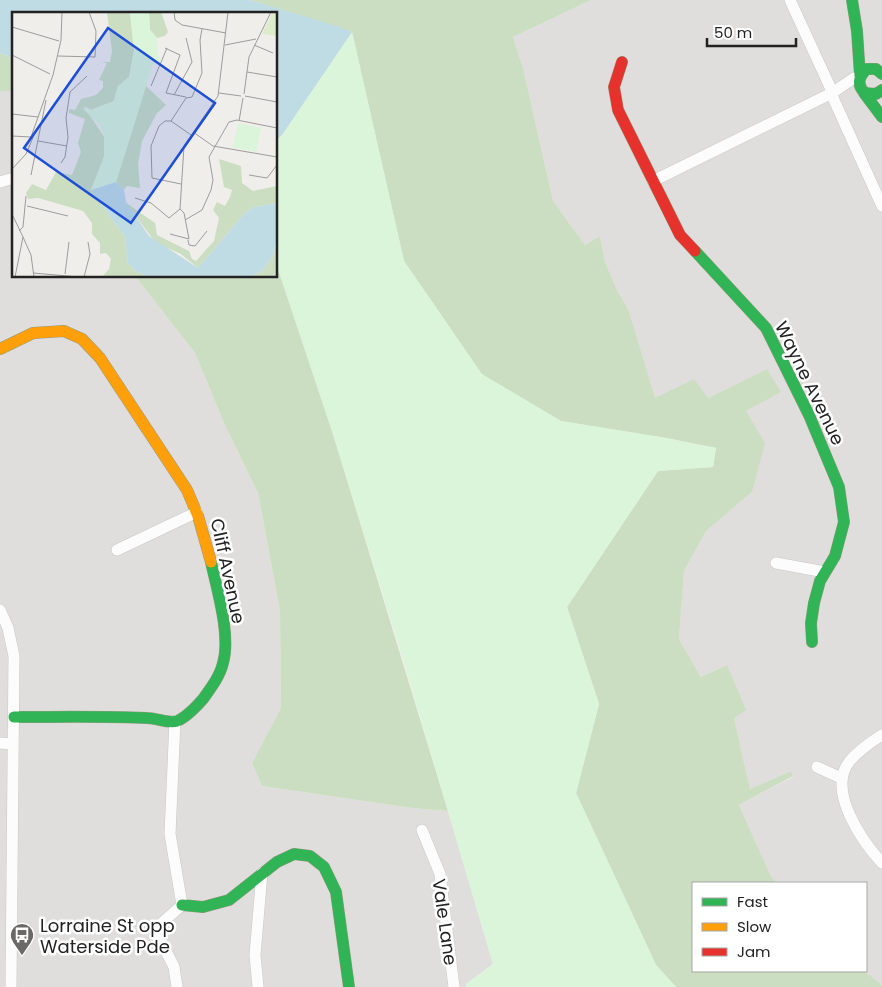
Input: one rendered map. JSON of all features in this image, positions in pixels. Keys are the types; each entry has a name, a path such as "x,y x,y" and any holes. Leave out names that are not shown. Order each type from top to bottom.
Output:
{"street":[{"path":"790,0 882,206"},
{"path":"852,0 857,31 859,84 882,117"},
{"path":"857,31 880,72"},
{"name":"Wayne Avenue","path":"622,62 614,87 618,110 680,235 766,328 809,416 839,487 844,522 835,556 820,581 814,602 811,623 812,642"},
{"path":"653,180 832,93 854,78 860,77 867,69 880,72"},
{"path":"832,93 863,91 875,94 882,90"},
{"name":"Cliff Avenue","path":"0,349 33,333 64,331 82,339 100,358 187,490 197,512 209,552 221,612 226,655 221,672 214,684 186,716 175,721"},
{"path":"117,550 197,512"},
{"path":"776,563 825,572"},
{"path":"0,610 8,628 14,656 11,987"},
{"path":"14,717 150,718 175,721 170,834 182,905"},
{"path":"882,735 849,762 841,778 841,794 850,814 872,851 882,863"},
{"path":"0,743 13,744"},
{"path":"817,767 841,778"},
{"name":"Vale Lane","path":"422,830 440,874 454,987"},
{"path":"177,987 174,967 155,929 182,905 203,907 229,900 262,873 294,854 310,856 324,867 336,892 349,987"},
{"path":"258,987 255,955 262,873"}],"shaded area":[{"path":"591,0 882,0 882,985 865,972 867,972 867,882 776,882 771,878 739,805 793,777 791,771 750,789 734,718 727,665 701,677 679,639 684,571 706,531 752,492 746,411 780,392 767,369 708,398 655,399 629,311 617,290 605,262 600,236 585,245 553,201 523,68 513,37"},
{"path":"0,91 12,91 12,278 137,278 195,353 224,423 258,493 280,611 281,708 252,763 262,786 412,808 448,811 493,964 466,984 466,987 0,987"}],"green space":[{"path":"250,0 591,0 513,37 523,68 553,201 585,245 600,236 605,262 617,290 629,311 655,398 694,379 708,398 767,369 781,392 746,411 765,443 752,492 706,531 684,571 679,639 701,677 727,665 746,710 734,718 750,789 791,771 793,776 739,805 771,877 776,882 692,882 692,972 865,972 882,987 676,987 656,965 576,793 599,704 567,607 658,471 713,467 716,448 561,421 482,375 404,261 352,32"},
{"path":"352,32 404,261 482,374 561,421 716,448 713,467 658,471 567,607 599,704 576,793 656,965 676,987 466,987 466,984 493,964 401,652 332,431 278,269 278,138"},
{"path":"0,53 12,57 12,91 0,91"},
{"path":"278,269 332,431 448,811 412,808 262,786 252,763 281,708 280,611 258,493 224,423 195,353 137,278 278,278"}],"water":[{"path":"0,0 250,0 352,32 278,138 278,12 12,12 12,57 0,53"}],"traffic: fast":[{"path":"852,0 857,31 860,76"},
{"path":"882,74 876,69 867,69 860,78 860,87 865,93 876,94 882,90"},
{"path":"864,93 882,117"},
{"path":"695,251 766,328 809,415 839,487 844,522 835,556 820,581 814,603 811,623 812,642"},
{"path":"14,717 130,717 151,718 170,722 177,721 188,714 203,699 215,682 222,668 225,652 222,612 211,562"},
{"path":"182,905 203,907 229,900 277,862 294,854 310,856 324,867 336,892 349,987"}],"traffic: slow":[{"path":"0,349 33,333 64,331 82,339 100,358 187,490 198,516 211,562"}],"traffic: jam":[{"path":"622,62 614,87 618,110 680,235 695,251"}],"place":[{"name":"Lorraine St opp Waterside Pde","path":"22,956"}]}
